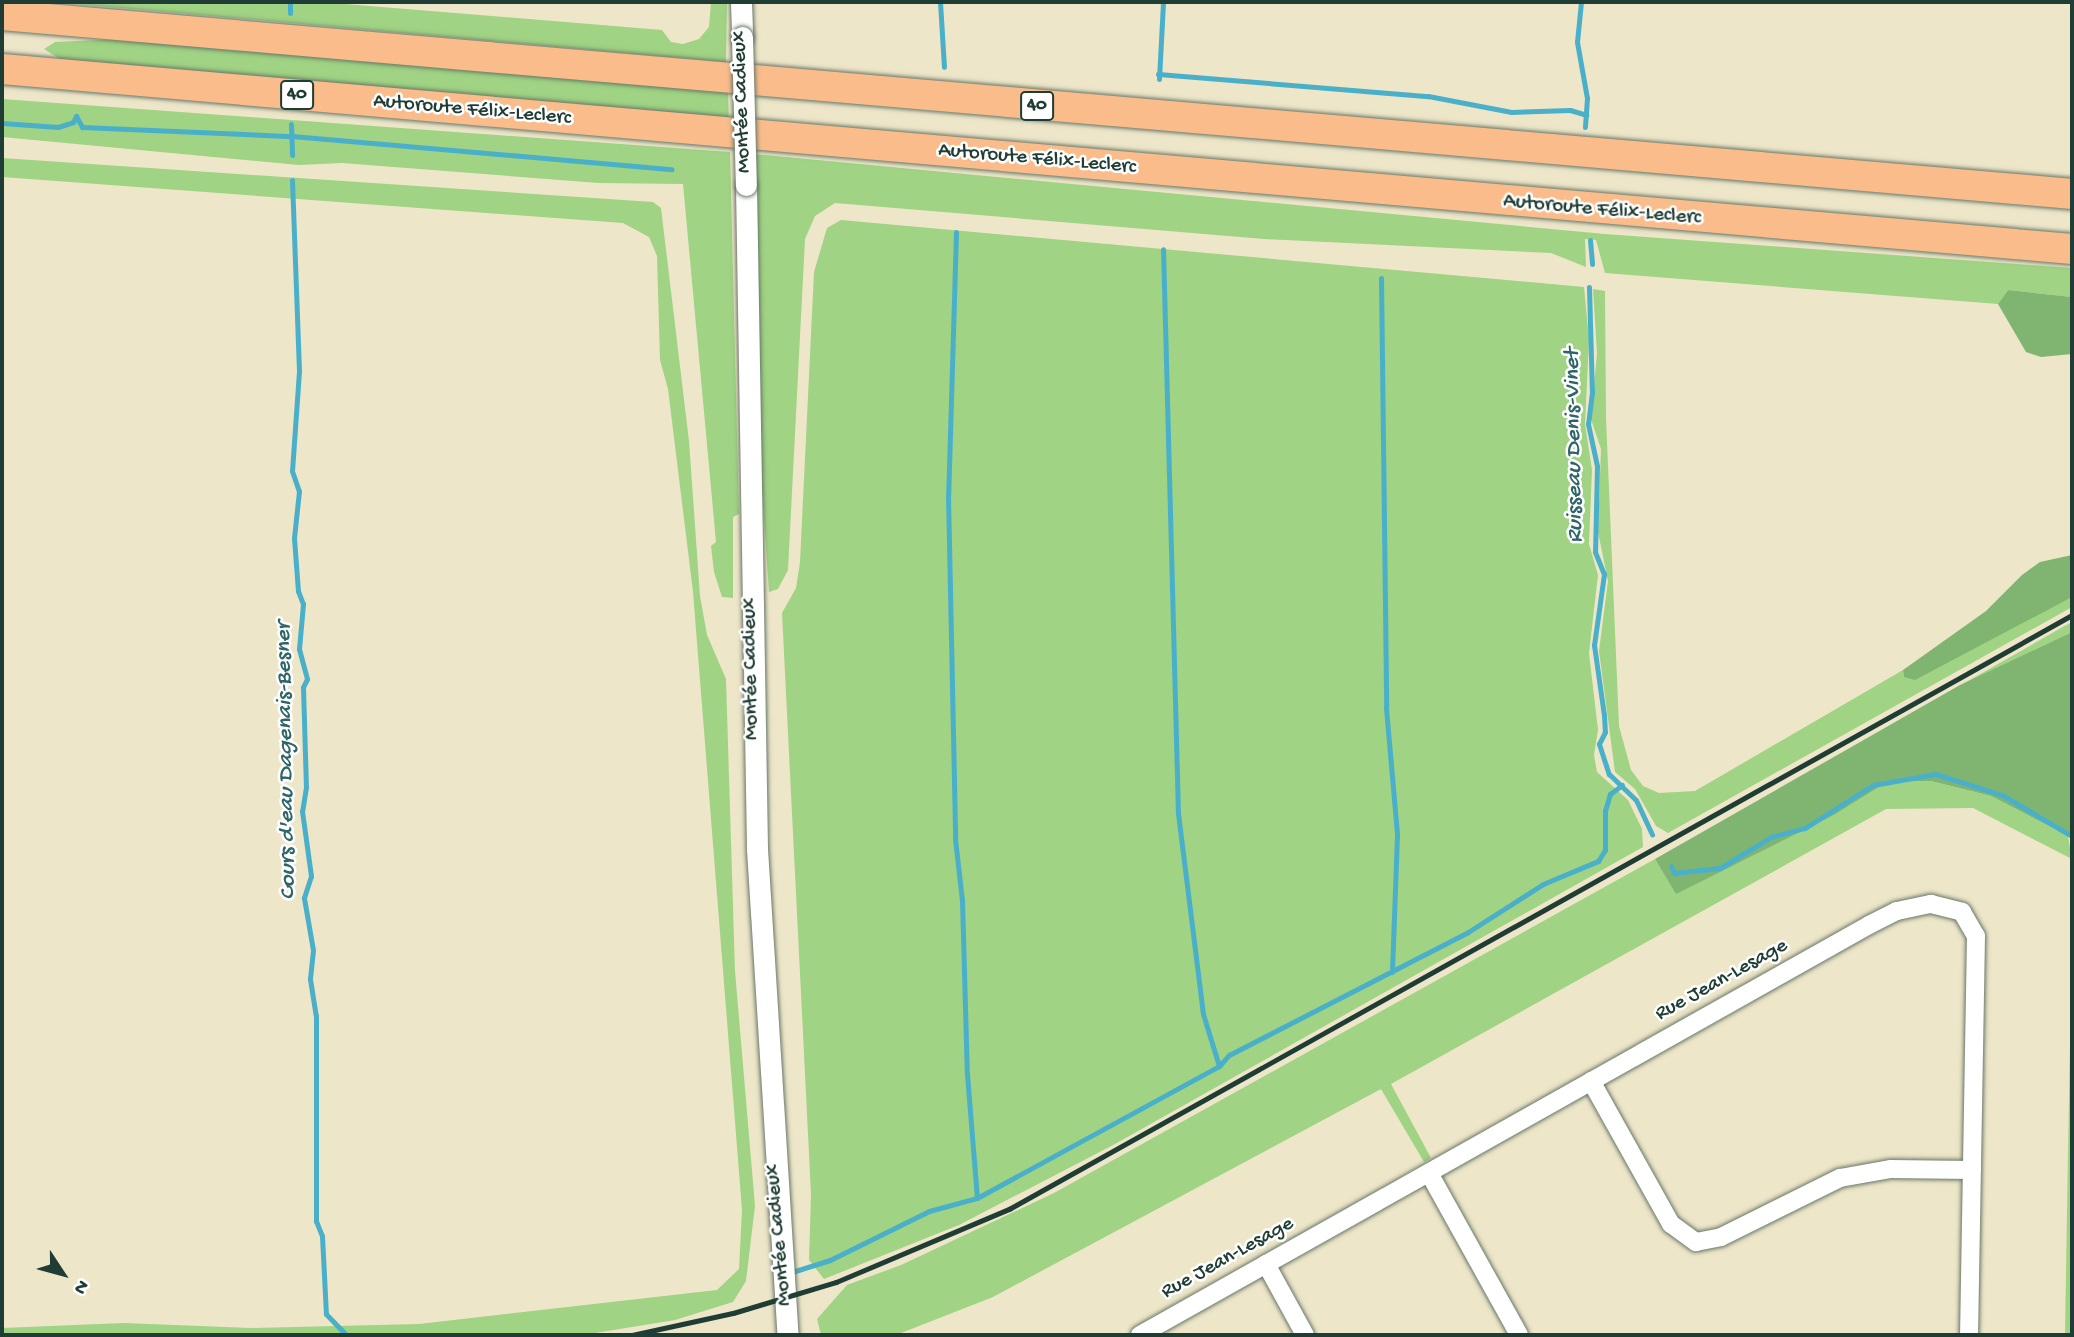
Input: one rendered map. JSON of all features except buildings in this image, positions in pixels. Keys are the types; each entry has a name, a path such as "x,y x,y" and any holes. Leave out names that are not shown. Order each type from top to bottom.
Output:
{"highway":[{"name":"40","path":"2,15 2072,194"},
{"name":"Autoroute Félix-Leclerc","path":"9,70 2072,249"}],"street":[{"name":"Montée Cadieux","path":"741,2 757,849 788,1335"},
{"name":"Rue Jean-Lesage","path":"1140,1335 1884,916 1919,906 1949,906 1971,922 1976,936 1969,1335"},
{"path":"1591,1081 1671,1223 1681,1235 1696,1242 1721,1237 1840,1178 1891,1170 1972,1170"},
{"path":"1429,1173 1519,1335"},
{"path":"1266,1264 1305,1335"}],"green space":[{"path":"54,2 333,3 662,30 671,42 683,44 699,39 709,27 711,2 727,2 726,62"},
{"path":"122,39 728,92 729,122 60,59 44,49 55,42"},
{"path":"2,99 730,152 739,514 733,517 733,598 722,597 714,572 711,546 716,542 683,184 599,183 342,163 299,165 2,137"},
{"path":"753,154 1605,234 2072,268 2072,297 2008,290 1998,304 1605,273 1596,240 1585,239 1586,267 1551,253 1264,239 835,203 815,216 805,239 788,570 778,589 769,592 762,489"},
{"path":"2,158 653,202 661,208 689,441 700,596 707,635 726,679 735,971 755,1206 746,1281 733,1302 675,1320 583,1335 2,1335 2,1328 124,1323 250,1328 419,1324 717,1290 739,1269 742,1210 693,592 668,389 660,360 657,256 649,237 623,223 2,177"},
{"path":"841,220 1584,287 1589,339 1585,424 1592,470 1589,544 1598,575 1589,653 1598,730 1594,755 1597,772 1628,800 1642,829 1643,847 1115,1144 959,1225 824,1279 809,1260 811,1194 782,613 796,588 800,562 814,272 827,228"},
{"path":"1593,289 1605,291 1606,418 1619,726 1631,770 1643,786 1659,793 1695,791 1903,670 1904,677 2072,597 2072,607 1668,833 1656,826 1635,789 1615,772 1599,651 1608,581 1598,532 1601,449 1591,419 1597,353"},
{"path":"2008,290 2072,297 2072,354 2041,357 2026,352 1998,304"},
{"path":"2072,555 2072,597 1915,680 1904,677 1903,670 1986,611 2022,575 2040,562"},
{"path":"2072,622 2072,632 1961,685 2061,628"},
{"path":"2072,632 2072,838 1991,796 1931,781 1887,782 1834,815 1676,894 1655,859 1960,685"},
{"path":"1931,781 1991,796 2068,836 2072,859 1973,808 1886,809 1391,1084 1431,1158 1424,1162 1381,1089 993,1297 896,1335 821,1335 817,1319 847,1285 901,1265 1054,1193 1655,859 1676,893 1834,815 1887,782"},
{"path":"2072,933 2072,1335 2065,1335 2068,1152"}],"waterway":[{"path":"290,2 290,13"},
{"path":"940,2 944,67"},
{"path":"1159,79 1163,2"},
{"name":"Ruisseau Denis-Vinet","path":"1581,2 1577,42 1587,98 1585,127"},
{"path":"1158,74 1428,96 1511,112 1570,110 1586,115"},
{"path":"2,123 58,127 73,122 76,116 82,127 292,136 672,169"},
{"path":"291,124 292,155"},
{"name":"Cours d'eau Dagenais-Besner","path":"292,180 299,371 292,471 299,491 294,538 298,591 303,604 299,649 307,679 303,687 306,787 302,811 311,876 304,898 313,950 310,979 316,1016 316,1221 322,1236 326,1314 346,1335"},
{"path":"956,232 948,495 955,839 962,900 967,1074 977,1198 1219,1066 1203,1014 1178,814 1163,249"},
{"name":"Ruisseau Denis-Vinet","path":"1590,240 1592,264"},
{"path":"1381,278 1386,708 1397,835 1392,972"},
{"name":"Ruisseau Denis-Vinet","path":"1589,287 1592,392 1588,424 1597,466 1595,552 1604,574 1594,645 1605,732 1599,744 1609,774 1636,800 1652,835"},
{"name":"Ruisseau Denis-Vinet","path":"1671,866 1674,873 1720,868 1771,837 1805,828 1873,785 1935,774 2002,795 2072,836"},
{"path":"1219,1066 1229,1055 1468,932 1543,884 1598,861 1605,850 1605,811 1610,794 1622,785"},
{"path":"789,1273 830,1260 929,1211 977,1198"}],"railway":[{"path":"632,1335 733,1313 836,1282 1009,1209 2072,615"}]}
